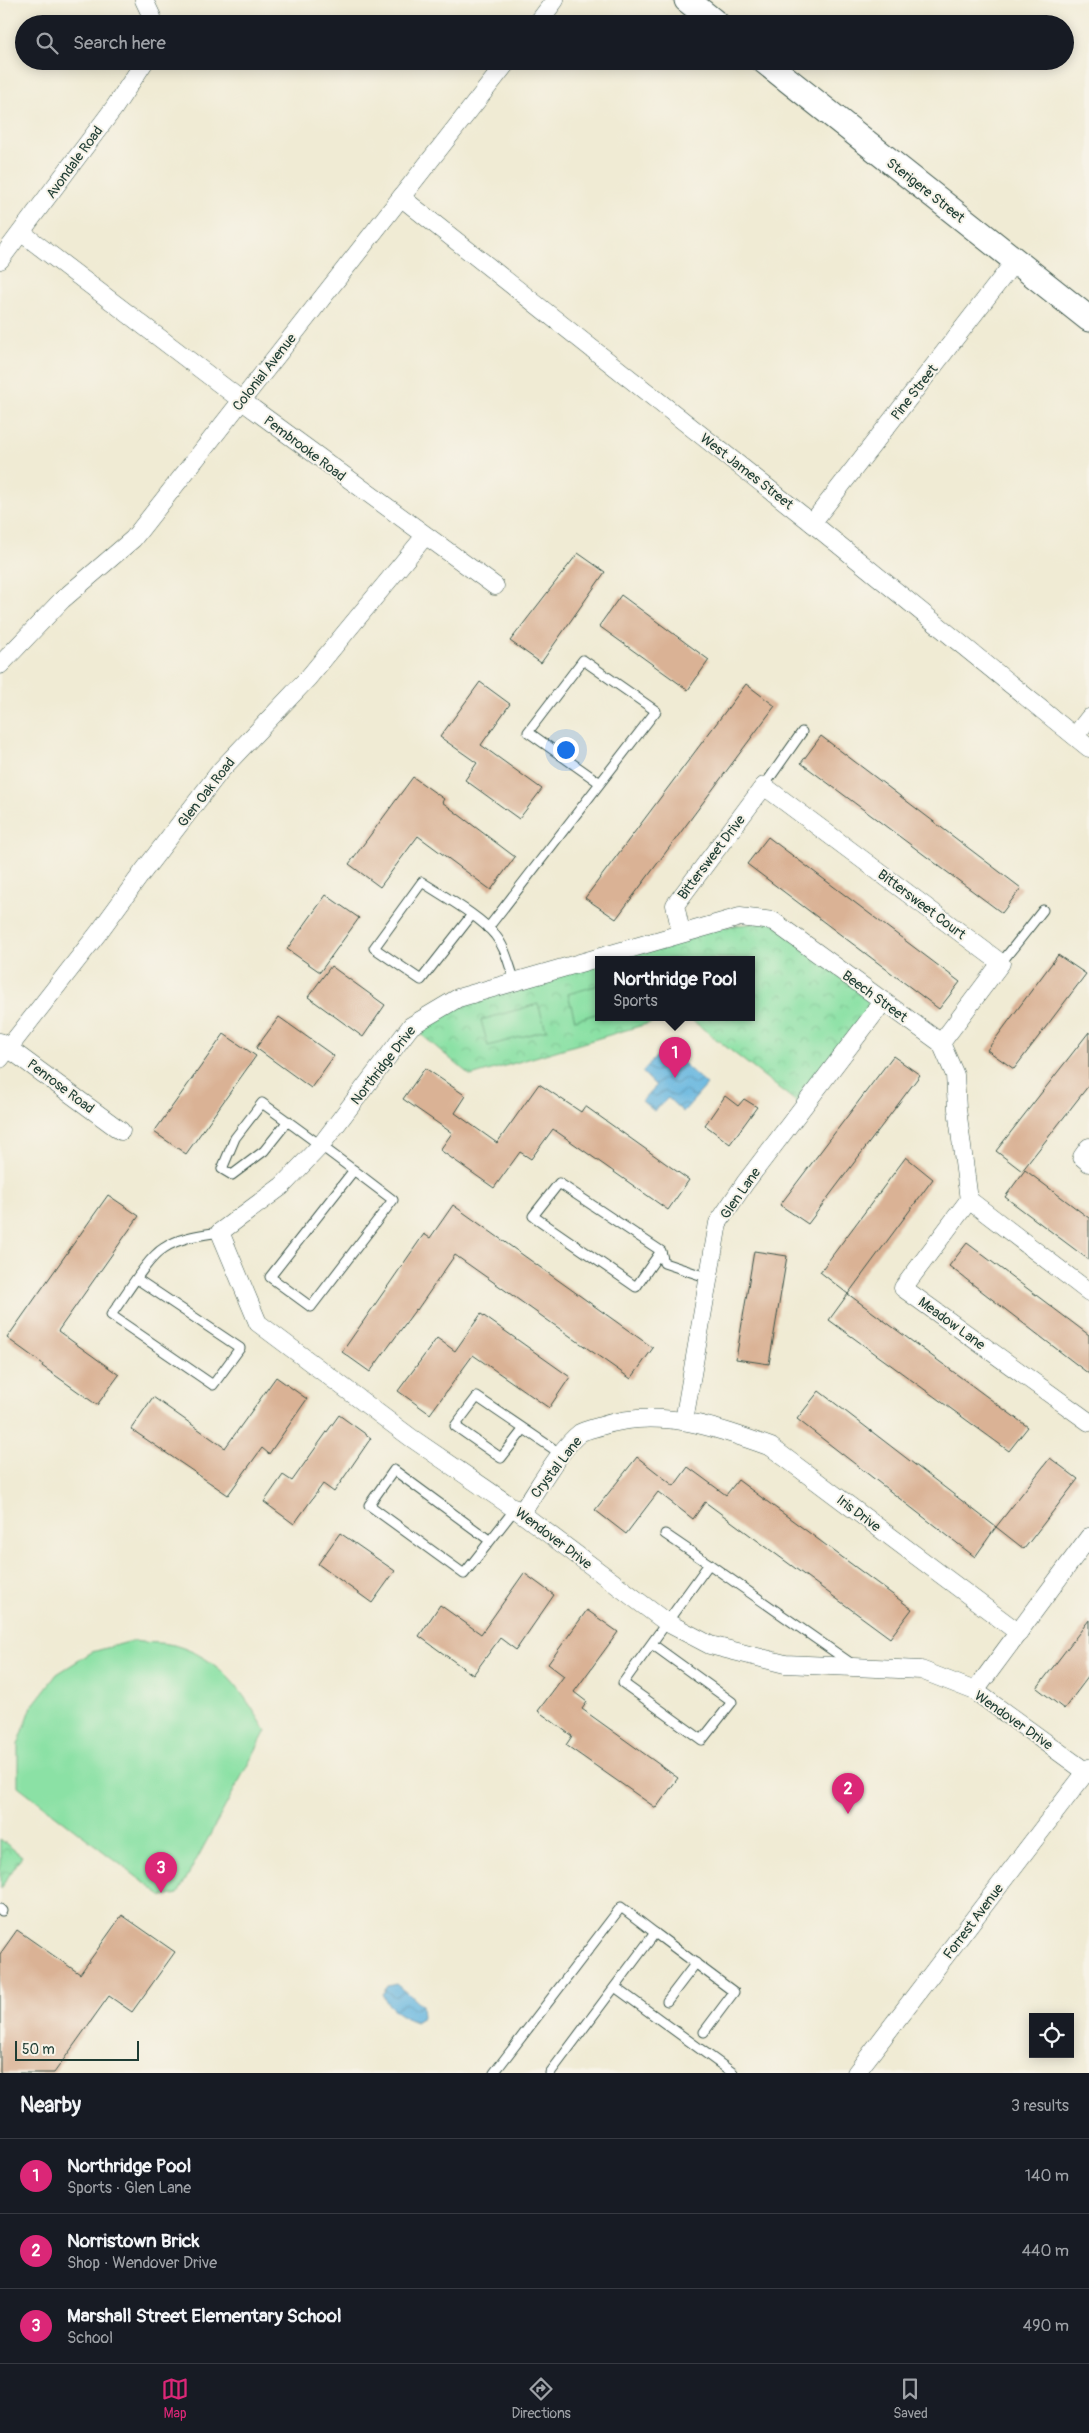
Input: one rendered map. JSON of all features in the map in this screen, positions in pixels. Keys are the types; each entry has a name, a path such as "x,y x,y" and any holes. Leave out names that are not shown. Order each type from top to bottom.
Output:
{"street":[{"path":"144,0 151,15"},
{"path":"544,15 555,0"},
{"path":"687,0 705,15"},
{"name":"Avondale Road","path":"0,260 114,108 139,70"},
{"name":"Colonial Avenue","path":"0,665 62,600 134,540 241,400 501,70"},
{"name":"Sterigere Street","path":"775,70 1089,319"},
{"name":"West James Street","path":"402,198 812,524 1089,748"},
{"name":"Pembrooke Road","path":"22,233 241,400 495,586"},
{"name":"Pine Street","path":"812,524 1015,261"},
{"name":"Glen Oak Road","path":"3,1049 100,932 142,873 221,770 308,678 425,536"},
{"path":"1074,736 1089,718"},
{"name":"Bittersweet Drive","path":"681,932 675,905 764,786"},
{"name":"Bittersweet Court","path":"764,786 1001,963"},
{"name":"Beech Street","path":"600,956 740,917 773,921 941,1043"},
{"name":"Beech Street","path":"515,981 595,957"},
{"path":"1001,963 941,1043 955,1075 956,1109 969,1200 1089,1292"},
{"name":"Northridge Drive","path":"321,1145 411,1026 458,998 515,981"},
{"name":"Glen Lane","path":"684,1421 718,1223 745,1183 883,1002"},
{"name":"Penrose Road","path":"3,1049 121,1131"},
{"path":"220,1232 282,1186 321,1145"},
{"path":"1089,1148 1082,1157 1089,1162"},
{"name":"Meadow Lane","path":"969,1200 904,1288 1089,1422"},
{"name":"Wendover Drive","path":"220,1232 258,1323 410,1436 518,1511 666,1622 710,1645 785,1664 921,1670 975,1691 1088,1771"},
{"name":"Crystal Lane","path":"518,1511 561,1454 580,1433 614,1422 648,1416 684,1421"},
{"name":"Iris Drive","path":"684,1421 728,1431 771,1447 1019,1633"},
{"path":"975,1691 1089,1537"},
{"name":"Forrest Avenue","path":"856,2073 1088,1771"}],"lane":[{"path":"488,928 656,711 583,660 528,732 600,783"},
{"path":"764,786 802,732"},
{"path":"471,916 421,980 374,948 422,882 471,916 488,928 496,936 505,953 515,981"},
{"path":"1001,963 1043,910"},
{"path":"288,1121 264,1152 232,1175 222,1169 234,1138 262,1103 288,1121 321,1145 354,1170 393,1200 311,1307 270,1277 354,1170"},
{"path":"660,1252 636,1287 533,1216 559,1183 660,1252 664,1263 708,1278"},
{"path":"137,1279 240,1348 213,1385 111,1315 137,1279 156,1254 164,1247 190,1237 220,1232"},
{"path":"523,1430 500,1458 455,1426 477,1397 561,1454"},
{"path":"489,1540 394,1470 369,1505 464,1574 489,1540 518,1511"},
{"path":"665,1534 855,1666"},
{"path":"652,1644 732,1702 702,1740 622,1683 709,1564"},
{"path":"494,2073 621,1907 734,1992 704,2032"},
{"path":"550,2073 655,1933"},
{"path":"667,2002 696,1963"},
{"path":"615,1987 733,2073"}],"green space":[{"path":"773,921 883,1002 803,1107 693,1021 755,1021 755,956 600,956 681,932"},
{"path":"595,957 595,1021 657,1021 471,1076 411,1026 458,998"},
{"path":"595,986 595,1014 575,1020 568,994"},
{"path":"538,1004 546,1030 488,1046 481,1020"},
{"path":"132,1641 174,1645 191,1651 205,1659 229,1678 266,1731 178,1894 163,1897 18,1786 18,1745 32,1706 57,1674 92,1652"},
{"path":"0,1839 22,1856 0,1889"}],"water":[{"path":"665,1047 707,1085 683,1112 668,1098 654,1111 642,1101 656,1086 642,1072"},
{"path":"397,1984 422,2005 423,2017 415,2022 396,2011 388,2004 382,1994 388,1986"}],"building":[{"path":"578,553 605,572 541,663 510,641"},
{"path":"621,595 709,660 688,690 599,626"},
{"path":"480,682 510,704 481,745 542,789 519,819 465,780 477,763 440,737"},
{"path":"746,684 775,706 616,919 585,898"},
{"path":"821,736 1021,888 1002,913 801,763"},
{"path":"413,777 444,799 442,802 515,857 491,890 418,836 380,887 349,864"},
{"path":"768,837 960,982 939,1009 747,864"},
{"path":"326,895 359,918 320,972 287,949"},
{"path":"1058,955 1086,974 1014,1069 987,1050"},
{"path":"331,966 385,1005 363,1037 308,997"},
{"path":"279,1017 334,1056 311,1088 256,1048"},
{"path":"1089,1032 1089,1085 1022,1171 996,1151"},
{"path":"224,1034 256,1056 186,1154 154,1132"},
{"path":"893,1056 920,1075 808,1224 780,1205"},
{"path":"425,1068 466,1096 455,1113 497,1143 539,1084 581,1112 585,1106 689,1180 668,1210 553,1129 531,1159 520,1152 494,1188 440,1150 452,1133 403,1099"},
{"path":"725,1096 738,1106 744,1099 757,1107 730,1144 705,1125"},
{"path":"906,1157 933,1179 848,1294 820,1272"},
{"path":"1025,1170 1089,1218 1089,1260 1005,1197"},
{"path":"108,1195 139,1216 58,1331 119,1375 97,1405 42,1366 43,1364 7,1338"},
{"path":"453,1205 653,1348 631,1379 455,1255 417,1310 370,1372 342,1352 424,1234 430,1238"},
{"path":"967,1243 1089,1335 1089,1374 949,1266"},
{"path":"754,1251 787,1256 769,1364 736,1359"},
{"path":"848,1294 1028,1427 1009,1451 829,1320"},
{"path":"481,1314 570,1377 549,1408 473,1355 430,1414 398,1391 437,1338 455,1351"},
{"path":"276,1377 307,1399 269,1454 262,1448 228,1495 131,1429 153,1397 225,1448"},
{"path":"819,1391 996,1527 975,1557 797,1419"},
{"path":"339,1415 371,1438 334,1492 323,1484 294,1524 264,1502 283,1475 292,1481"},
{"path":"637,1457 674,1486 688,1467 726,1495 738,1480 912,1609 890,1638 705,1502 693,1519 658,1492 626,1534 595,1510"},
{"path":"1050,1458 1078,1479 1024,1549 996,1527"},
{"path":"340,1533 395,1571 372,1603 318,1564"},
{"path":"524,1573 554,1595 516,1650 500,1638 473,1675 419,1636 440,1605 481,1634"},
{"path":"587,1610 618,1632 574,1692 587,1702 582,1709 678,1778 656,1808 566,1745 572,1736 538,1711 564,1676 548,1664"},
{"path":"1089,1620 1089,1676 1064,1709 1037,1688"},
{"path":"122,1915 175,1952 132,2012 109,1996 54,2073 0,2073 0,1954 17,1930 80,1974"}],"place":[{"name":"Northridge Pool","path":"675,1078"},
{"name":"Norristown Brick","path":"848,1814"},
{"name":"Marshall Street Elementary School","path":"161,1893"}]}
